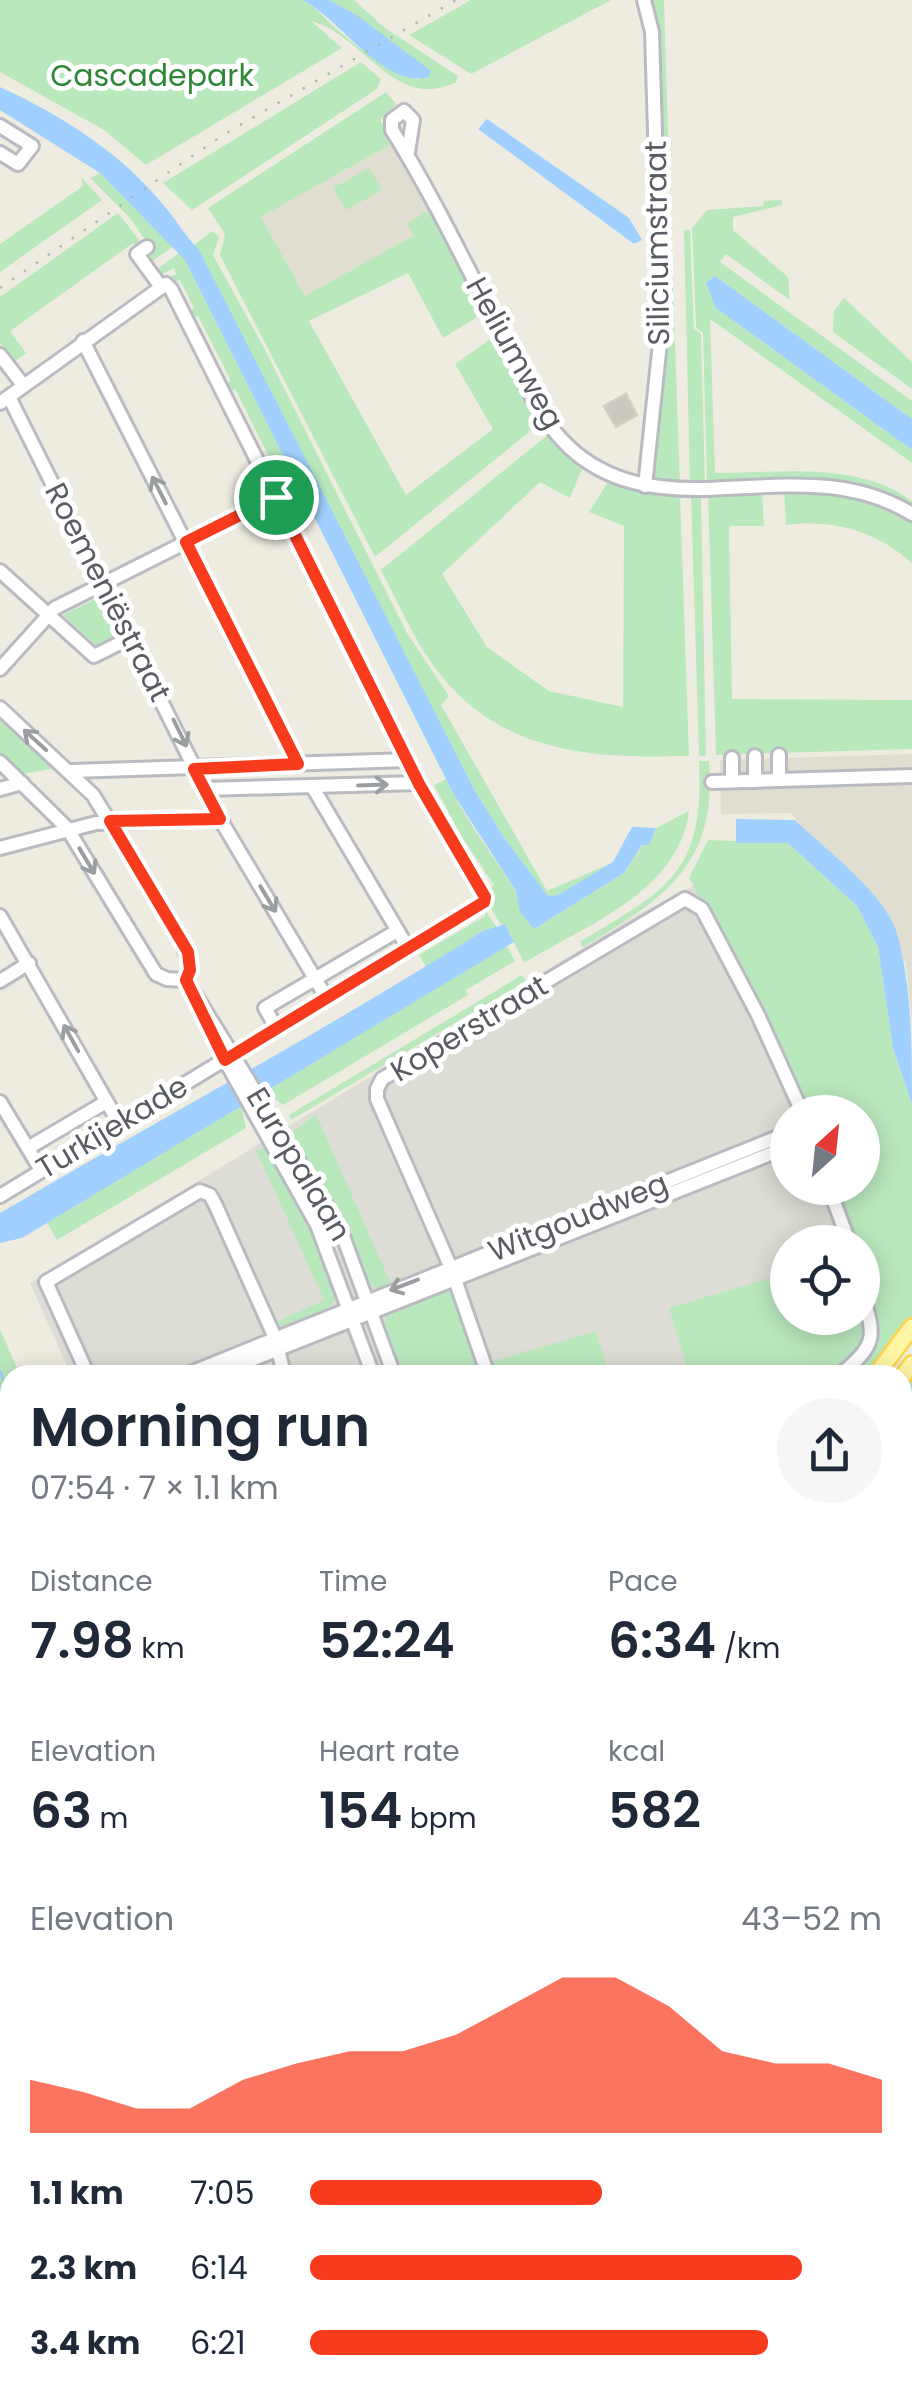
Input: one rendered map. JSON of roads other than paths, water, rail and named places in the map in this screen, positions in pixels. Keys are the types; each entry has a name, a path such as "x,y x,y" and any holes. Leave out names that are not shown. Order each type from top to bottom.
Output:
{"main road":[{"path":"884,1365 912,1328"}],"street":[{"name":"Siliciumstraat","path":"644,0 652,32 662,334 645,486"},
{"path":"0,126 32,146 18,164 0,153"},
{"name":"Heliumweg","path":"408,152 546,420 570,448 591,464 645,486 838,486 879,496 912,514"},
{"path":"142,250 276,497 419,784 206,789"},
{"path":"4,400 163,285"},
{"path":"83,341 298,764"},
{"path":"0,355 24,385"},
{"name":"Roemeniëstraat","path":"4,400 105,584 220,819 326,997"},
{"path":"0,669 55,608 276,497"},
{"path":"0,571 94,656 132,637"},
{"name":"Europalaan","path":"0,708 71,771 110,821 188,952 190,970 186,980 232,1064 340,1228 391,1365"},
{"path":"779,755 779,780"},
{"path":"755,756 755,781"},
{"path":"732,758 732,781"},
{"path":"71,771 408,760"},
{"path":"0,762 67,828 156,974 186,980"},
{"path":"712,782 912,776"},
{"path":"0,789 22,783"},
{"name":"Turkijekade","path":"0,1196 119,1122 232,1064 276,1027 484,902 485,897 419,784"},
{"path":"312,786 408,948"},
{"path":"0,848 67,828 110,821 220,819"},
{"name":"Koperstraat","path":"453,1274 377,1099 378,1084 678,903 692,900 702,908 758,1014 794,1095"},
{"path":"0,916 119,1122"},
{"path":"276,1027 265,1008 397,930"},
{"path":"0,981 29,963"},
{"path":"0,1102 40,1170"},
{"path":"28,1148 106,1102"},
{"name":"Europalaan","path":"256,1104 308,1205 370,1365"},
{"name":"Witgoudweg","path":"352,1315 373,1314 453,1274 770,1141"},
{"name":"Witgoudweg","path":"352,1315 368,1299 453,1274 770,1154"},
{"path":"83,1365 46,1282 200,1191 210,1195 216,1204 278,1344 282,1365"},
{"path":"453,1274 485,1365"},
{"path":"215,1365 352,1315"},
{"path":"851,1365 866,1351 873,1335"},
{"path":"235,1365 278,1344"}],"water":[{"path":"302,0 329,0 358,16 431,71 429,77 395,73"},
{"path":"0,87 68,123 110,153 148,188 199,250 474,789 548,896 558,895 613,862 632,827 656,828 649,845 642,845 624,873 534,929 520,912 516,891 454,795 185,260 100,173 0,110"},
{"path":"487,119 629,218 642,240 634,244 478,129"},
{"path":"715,276 912,419 912,450 716,308 706,283"},
{"path":"736,819 795,820 864,884 887,912 901,948 908,992 912,1104 893,1048 878,947 857,906 788,843 736,843"},
{"path":"505,924 514,942 22,1238 0,1243 0,1213 483,931"}],"railway":[{"path":"0,288 223,135 456,0"}],"park label":[{"name":"Cascadepark","path":"152,75"}]}
